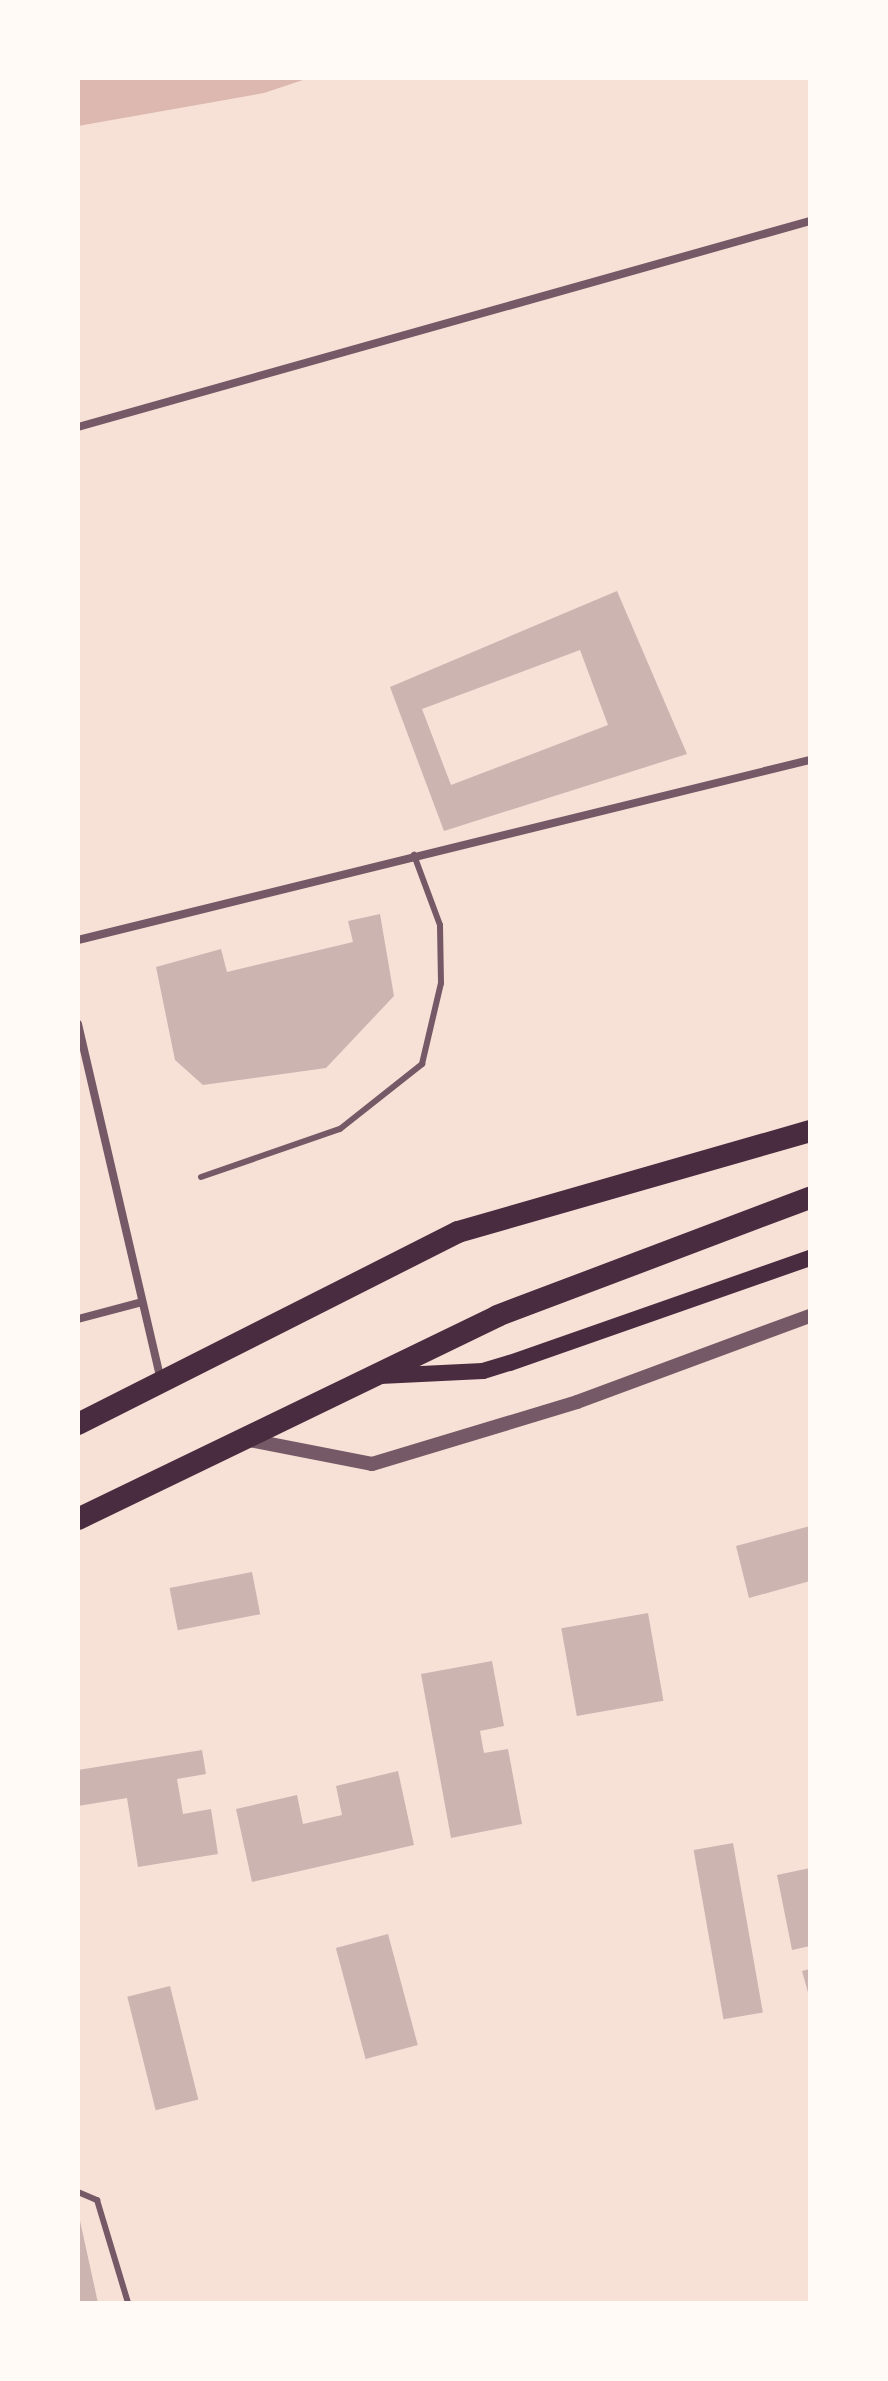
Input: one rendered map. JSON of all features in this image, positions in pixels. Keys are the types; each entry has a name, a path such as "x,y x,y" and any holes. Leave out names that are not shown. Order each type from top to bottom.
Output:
{"highway":[{"path":"78,1424 162,1385 458,1232 810,1131"},
{"path":"78,1519 249,1440 497,1316 810,1198"}],"main road":[{"path":"379,1376 483,1371 810,1258"}],"street":[{"path":"78,427 810,221"},
{"path":"78,940 810,760"},
{"path":"78,1024 162,1385"},
{"path":"78,1319 142,1302"},
{"path":"249,1440 372,1464 577,1402 810,1316"}],"lane":[{"path":"201,1177 340,1129 422,1064 441,983 440,925 414,855"},
{"path":"78,2192 97,2200 128,2303"}],"shaded area":[{"path":"78,78 309,78 264,93 78,126"}],"building":[{"path":"617,591 687,754 444,831 390,687","holes":["580,650 608,725 451,785 422,709"]},
{"path":"380,914 394,996 326,1068 203,1085 175,1060 156,967 221,949 227,972 353,942 348,921"},
{"path":"810,1526 810,1581 749,1598 736,1546"},
{"path":"252,1572 260,1614 178,1630 170,1588"},
{"path":"648,1613 663,1701 577,1716 561,1628"},
{"path":"492,1661 504,1726 480,1731 484,1753 508,1749 522,1824 451,1838 421,1674"},
{"path":"202,1750 206,1774 177,1779 183,1814 211,1809 218,1854 138,1867 127,1798 78,1806 78,1770"},
{"path":"398,1771 414,1845 252,1882 236,1809 297,1795 303,1824 342,1815 336,1786"},
{"path":"733,1843 763,2012 723,2019 694,1850"},
{"path":"810,1868 810,1946 792,1950 777,1875"},
{"path":"388,1934 418,2045 366,2059 336,1948"},
{"path":"810,1969 810,1996 809,1996 802,1971"},
{"path":"170,1986 198,2100 156,2110 127,1997"},
{"path":"79,2216 98,2303 78,2303"}]}
